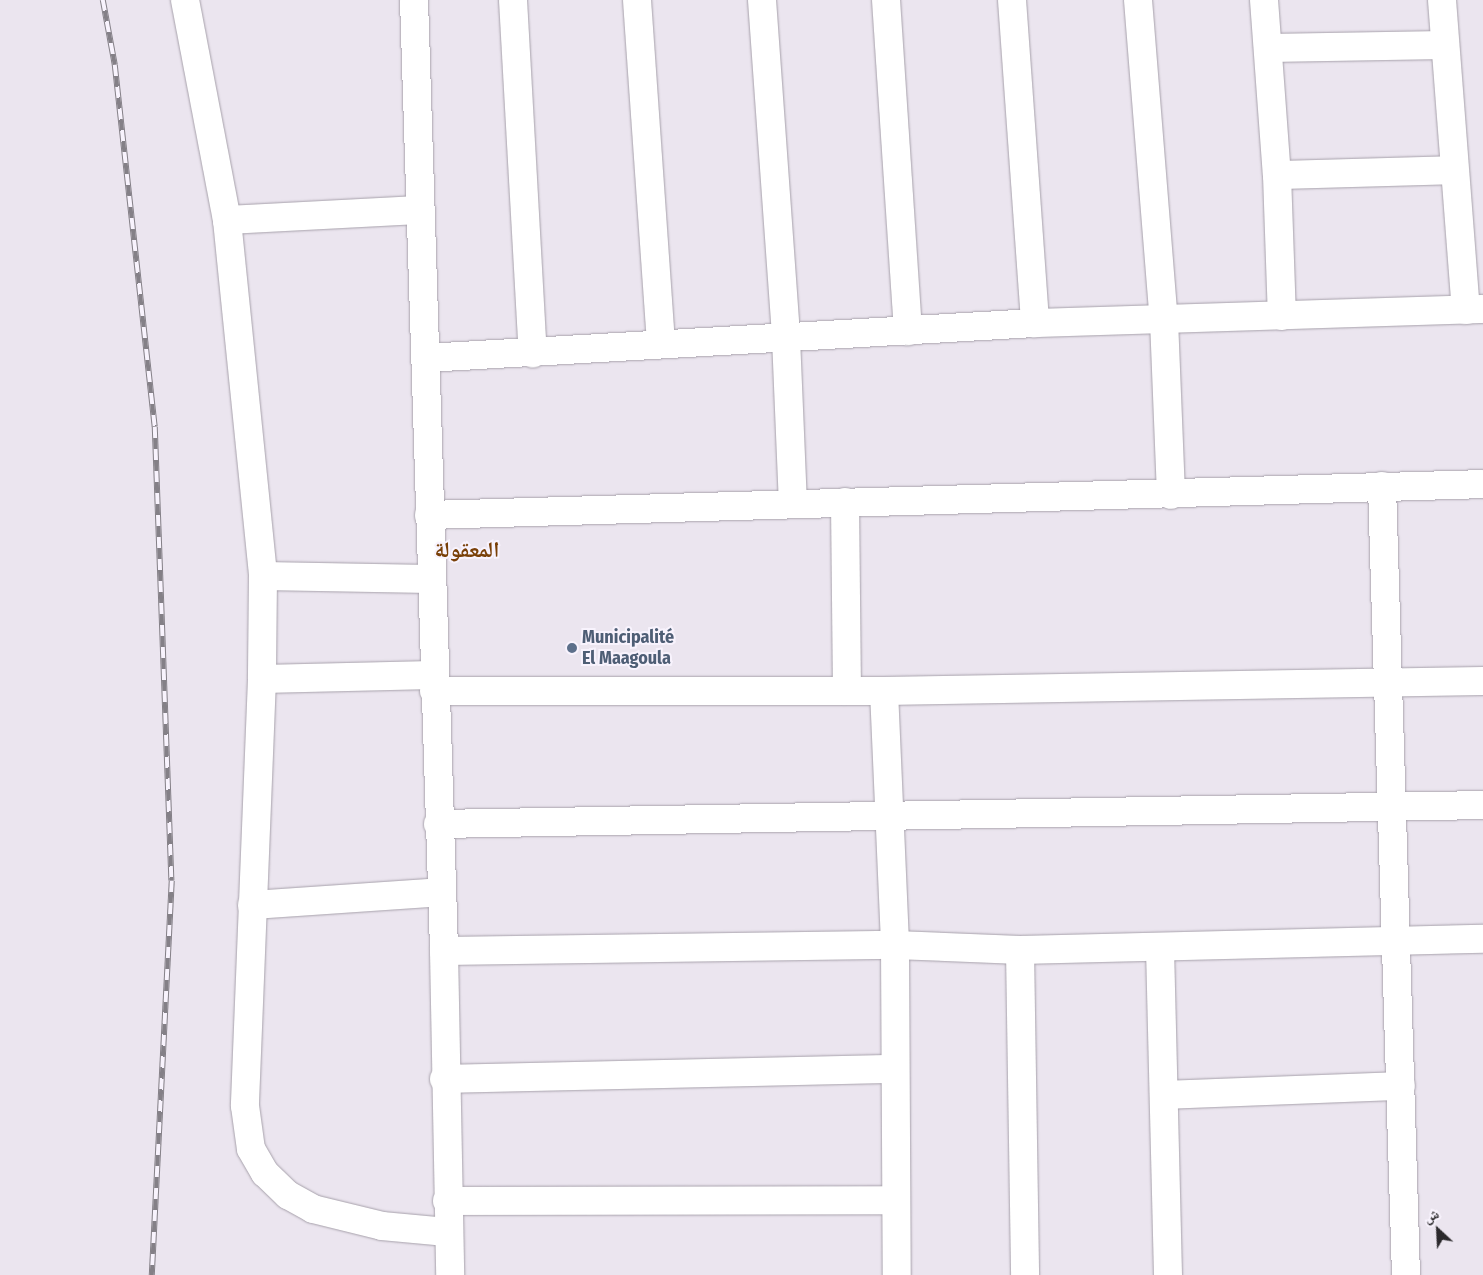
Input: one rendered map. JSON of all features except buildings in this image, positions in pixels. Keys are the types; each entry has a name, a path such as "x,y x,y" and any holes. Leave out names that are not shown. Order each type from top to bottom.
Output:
{"street":[{"path":"185,0 227,220 263,576 262,680 244,1106 251,1149 265,1173 288,1195 313,1209 382,1226 447,1232"},
{"path":"414,0 419,210 426,358 433,683 444,951 444,1079 447,1232 450,1275"},
{"path":"513,0 533,353"},
{"path":"637,0 661,343"},
{"path":"762,0 786,338 793,503"},
{"path":"886,0 908,331"},
{"path":"1012,0 1036,323"},
{"path":"1138,0 1164,320 1171,495"},
{"path":"1264,0 1277,175 1282,316"},
{"path":"426,358 533,353 661,343 786,338 1036,323 1474,309 1454,170 1442,0"},
{"path":"1268,48 1445,45"},
{"path":"1277,175 1454,170"},
{"path":"227,220 419,210"},
{"path":"429,515 793,503 1171,495 1382,486 1483,484"},
{"path":"1382,486 1398,941 1406,1275"},
{"path":"844,502 847,691"},
{"path":"263,576 430,579"},
{"path":"262,680 847,691 1483,681"},
{"path":"884,691 895,945 897,1275"},
{"path":"438,824 1483,805"},
{"path":"252,905 441,892"},
{"path":"444,951 895,945 1020,950 1483,939"},
{"path":"1160,948 1168,1275"},
{"path":"1020,950 1025,1275"},
{"path":"444,1079 895,1069"},
{"path":"1164,1095 1401,1086"},
{"path":"447,1201 896,1200"}],"railway":[{"path":"103,0 115,65 155,427 172,881 152,1275"}],"place":[{"name":"Municipalité El Maagoula","path":"572,648"}],"district":[{"name":"المعقولة","path":"467,550"}]}
